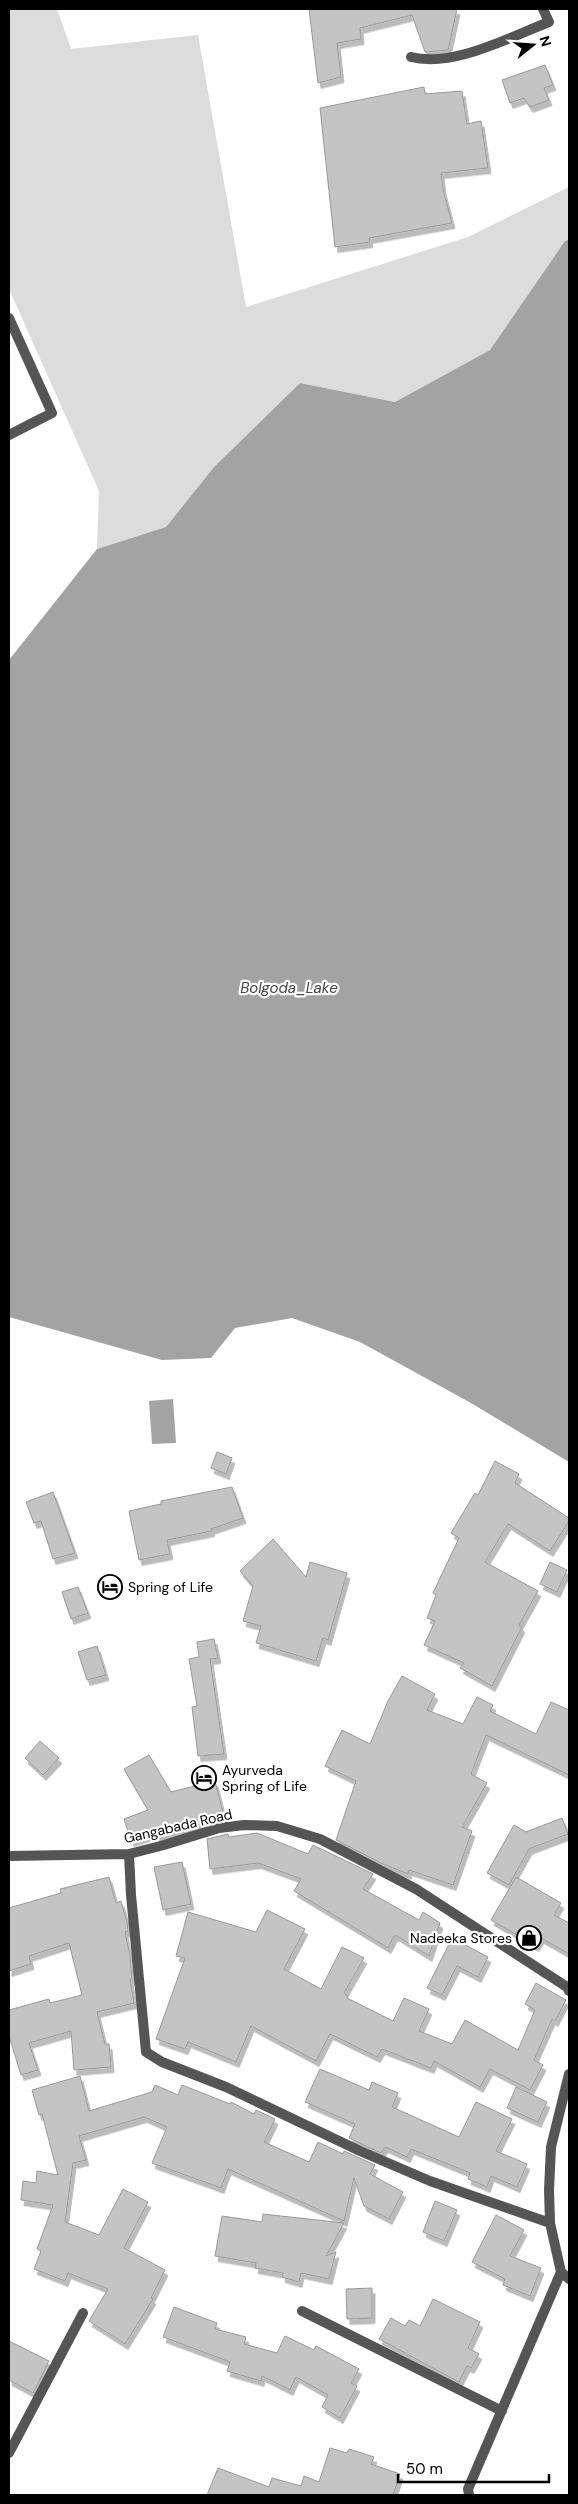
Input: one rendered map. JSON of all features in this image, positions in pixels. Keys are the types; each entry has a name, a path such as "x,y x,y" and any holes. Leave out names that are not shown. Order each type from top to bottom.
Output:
{"street":[{"path":"411,57 424,60 467,54 548,22 543,9"},
{"path":"9,318 52,414 9,435"},
{"name":"Gangabada Road","path":"9,1856 129,1854 219,1828 244,1824 276,1826 320,1839 416,1889 566,1987 569,1991"},
{"path":"129,1854 131,1896 146,2052 162,2062 226,2087 430,2181 550,2222"},
{"path":"469,2495 468,2489 561,2272 550,2222 551,2147 569,2074"},
{"path":"561,2272 569,2279"},
{"path":"302,2311 502,2411"},
{"path":"10,2446 83,2313"}],"shaded area":[{"path":"9,9 57,9 71,49 198,35 246,307 468,237 569,187 569,239 565,241 490,350 395,402 300,383 214,467 166,527 97,549 99,491 9,289"}],"water":[{"name":"Bolgoda_Lake","path":"569,239 569,1462 471,1403 360,1342 292,1318 235,1328 211,1358 162,1360 9,1317 9,660 97,549 166,527 214,467 300,383 395,402 490,350 565,241"},
{"path":"173,1399 176,1443 152,1444 149,1401"}],"building":[{"path":"309,9 457,9 448,50 425,52 412,15 360,28 361,39 337,43 341,77 318,83"},
{"path":"545,65 553,85 544,88 549,100 530,107 524,98 510,103 502,80"},
{"path":"424,87 425,94 462,91 467,124 481,121 488,168 441,173 452,223 369,238 370,242 335,247 320,108"},
{"path":"217,1452 232,1458 226,1474 211,1468"},
{"path":"495,1461 519,1474 515,1483 569,1518 569,1521 550,1551 508,1524 485,1562 538,1591 519,1625 522,1627 492,1686 460,1668 464,1663 424,1645 435,1621 427,1618 436,1595 433,1593 459,1538 451,1533 475,1493 478,1495"},
{"path":"232,1487 243,1518 211,1529 212,1531 167,1540 170,1554 139,1560 129,1511 161,1504 161,1501"},
{"path":"53,1492 75,1553 53,1559 41,1521 34,1523 26,1502"},
{"path":"273,1539 306,1577 310,1562 347,1573 328,1640 323,1638 316,1661 256,1643 261,1626 243,1621 253,1586 240,1571"},
{"path":"550,1562 567,1570 557,1592 540,1584"},
{"path":"78,1587 88,1613 71,1619 62,1592"},
{"path":"214,1639 218,1658 210,1659 224,1754 198,1756 192,1707 197,1706 189,1659 199,1657 197,1642"},
{"path":"97,1646 106,1675 87,1680 78,1652"},
{"path":"402,1676 435,1694 427,1710 463,1724 477,1697 493,1705 490,1711 536,1734 551,1702 569,1710 569,1775 486,1735 471,1774 487,1783 462,1827 472,1831 453,1885 409,1870 408,1874 381,1863 336,1840 356,1781 325,1766 342,1730 370,1744 388,1701"},
{"path":"40,1741 59,1758 43,1775 25,1758"},
{"path":"149,1755 171,1792 215,1781 225,1820 205,1825 205,1823 158,1839 156,1833 131,1841 124,1819 148,1810 124,1769"},
{"path":"562,1818 568,1834 529,1849 509,1885 487,1873 514,1825 526,1832"},
{"path":"257,1833 308,1854 313,1845 373,1874 363,1889 419,1920 423,1912 440,1923 429,1956 397,1936 394,1936 388,1948 294,1891 301,1879 258,1863 210,1869 207,1839 228,1834 229,1837"},
{"path":"182,1862 191,1904 163,1910 154,1867"},
{"path":"109,1877 116,1903 121,1901 127,1922 128,1931 125,1932 130,1956 132,1979 130,1979 134,2003 97,2012 105,2044 109,2044 111,2067 74,2070 71,2031 29,2043 38,2070 21,2075 9,2036 9,2010 49,1999 50,2003 82,1995 69,1943 29,1956 31,1964 9,1971 9,1908 61,1893 60,1889"},
{"path":"516,1877 561,1903 554,1915 569,1923 569,1954 541,1938 536,1946 491,1920"},
{"path":"267,1910 305,1929 284,1969 321,1989 342,1947 364,1958 344,1993 348,1996 347,1998 393,2021 404,1998 429,2009 419,2031 452,2044 465,2020 518,2050 535,2010 525,2004 536,1983 566,2000 555,2021 552,2019 534,2060 543,2065 530,2090 490,2069 480,2087 434,2061 431,2068 382,2049 377,2057 330,2034 316,2061 251,2026 236,2062 188,2042 185,2049 156,2039 185,1958 176,1956 188,1912 256,1932"},
{"path":"452,1938 488,1957 478,1977 457,1966 442,1995 427,1988"},
{"path":"320,2069 369,2090 372,2082 398,2093 392,2107 459,2137 476,2102 512,2119 496,2151 527,2164 517,2187 491,2176 487,2187 468,2179 470,2173 411,2149 407,2157 385,2147 381,2153 349,2138 355,2124 305,2102"},
{"path":"80,2076 89,2111 152,2092 155,2085 178,2095 182,2085 230,2104 231,2102 254,2114 256,2110 275,2119 264,2142 309,2162 318,2142 343,2154 344,2151 375,2165 370,2174 403,2192 389,2219 364,2206 354,2178 344,2221 228,2169 221,2188 152,2163 167,2127 144,2117 79,2136 86,2160 73,2163 65,2222 99,2235 123,2189 148,2202 124,2248 165,2270 151,2298 153,2299 125,2344 89,2321 108,2289 68,2273 65,2281 34,2269 41,2251 37,2249 53,2205 21,2200 23,2181 36,2183 37,2171 58,2175 42,2114 39,2115 32,2090"},
{"path":"516,2087 547,2102 538,2122 507,2108"},
{"path":"435,2201 457,2210 444,2241 423,2232"},
{"path":"263,2214 344,2223 326,2256 336,2252 329,2279 301,2273 299,2282 282,2277 283,2273 255,2268 256,2263 215,2256 222,2216 262,2222"},
{"path":"496,2215 524,2230 510,2256 541,2268 530,2296 503,2285 505,2279 472,2262"},
{"path":"372,2288 372,2318 347,2319 346,2289"},
{"path":"433,2299 480,2322 468,2348 479,2354 471,2368 467,2366 459,2382 379,2339 391,2318 405,2326 409,2320 420,2326"},
{"path":"174,2307 217,2323 215,2329 246,2337 244,2344 277,2353 285,2336 314,2350 316,2346 359,2369 351,2383 357,2386 340,2418 322,2407 328,2395 296,2377 290,2390 262,2376 261,2381 227,2371 230,2362 163,2337"},
{"path":"9,2341 49,2361 33,2393 9,2380"},
{"path":"330,2448 347,2453 349,2449 374,2457 371,2464 400,2474 393,2495 207,2495 218,2468 269,2487 272,2478 301,2486 304,2476 319,2482"}],"place":[{"name":"Spring of Life","path":"110,1587"},
{"name":"Ayurveda Spring of Life","path":"204,1778"},
{"name":"Nadeeka Stores","path":"529,1938"}]}
